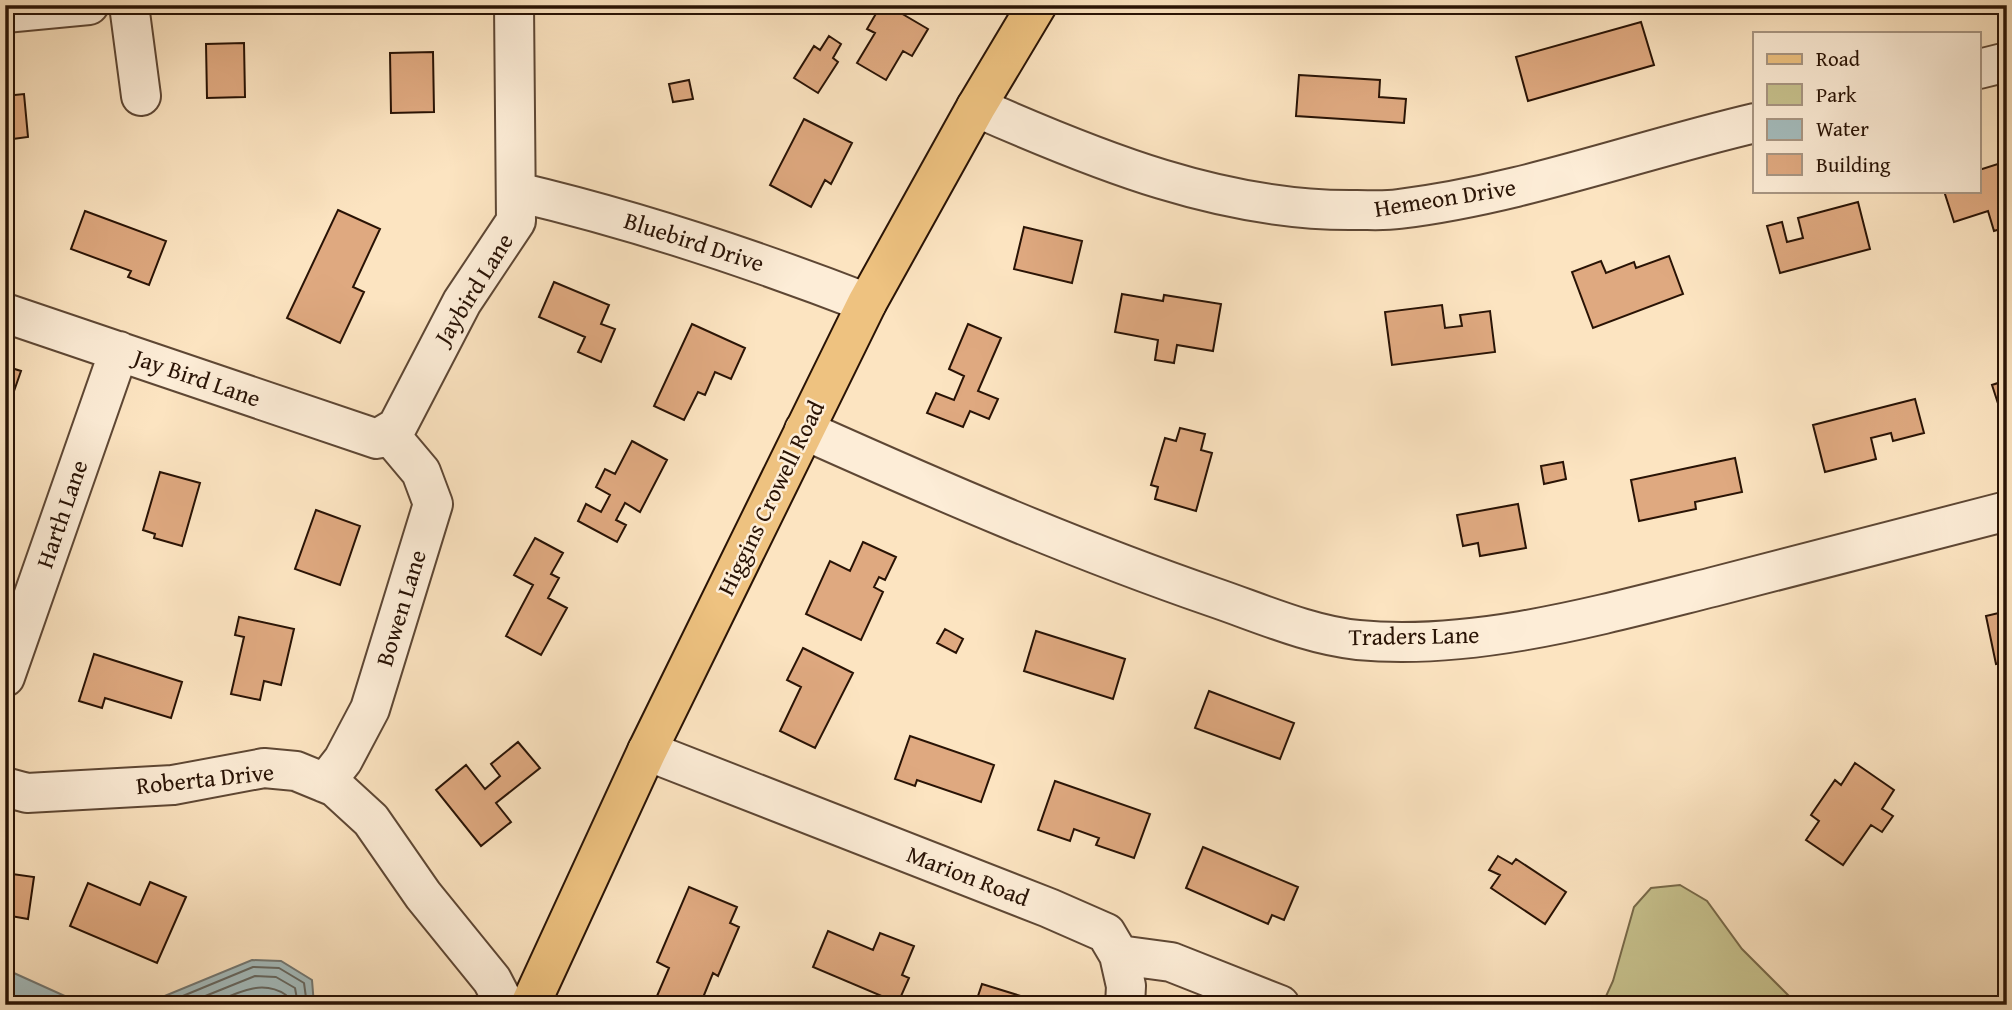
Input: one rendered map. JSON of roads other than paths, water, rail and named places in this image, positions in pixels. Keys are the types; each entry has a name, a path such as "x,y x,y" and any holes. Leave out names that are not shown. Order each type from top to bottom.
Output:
{"main road":[{"name":"Higgins Crowell Road","path":"530,1005 647,751 867,303 976,107 1037,5"}],"street":[{"path":"5,13 89,5"},
{"path":"129,5 141,96"},
{"name":"Jaybird Lane","path":"389,434 397,427 462,302 516,221 514,5"},
{"path":"1980,69 2007,62"},
{"name":"Hemeon Drive","path":"976,107 1072,149 1198,189 1274,206 1334,211 1397,210 1527,185 1753,123"},
{"name":"Bluebird Drive","path":"517,192 603,212 797,276 867,303"},
{"name":"Jay Bird Lane","path":"5,313 377,439 389,434"},
{"name":"Harth Lane","path":"5,677 119,351"},
{"name":"Traders Lane","path":"804,430 908,476 1163,580 1326,636 1360,640 1471,638 1554,624 1683,594 2007,511"},
{"name":"Bowen Lane","path":"325,783 343,760 370,709 433,504 421,472 389,434"},
{"name":"Marion Road","path":"647,751 1107,933 1119,955"},
{"name":"Roberta Drive","path":"5,787 27,793 159,786 264,768 296,772 335,787 371,820 424,895 492,980 505,1005"},
{"path":"1125,1005 1126,986 1119,955 1171,962 1280,1005"}],"water":[{"path":"252,960 281,961 312,980 314,1005 124,1005 155,1000"},
{"path":"5,969 78,1002 113,1005 5,1005"}]}
